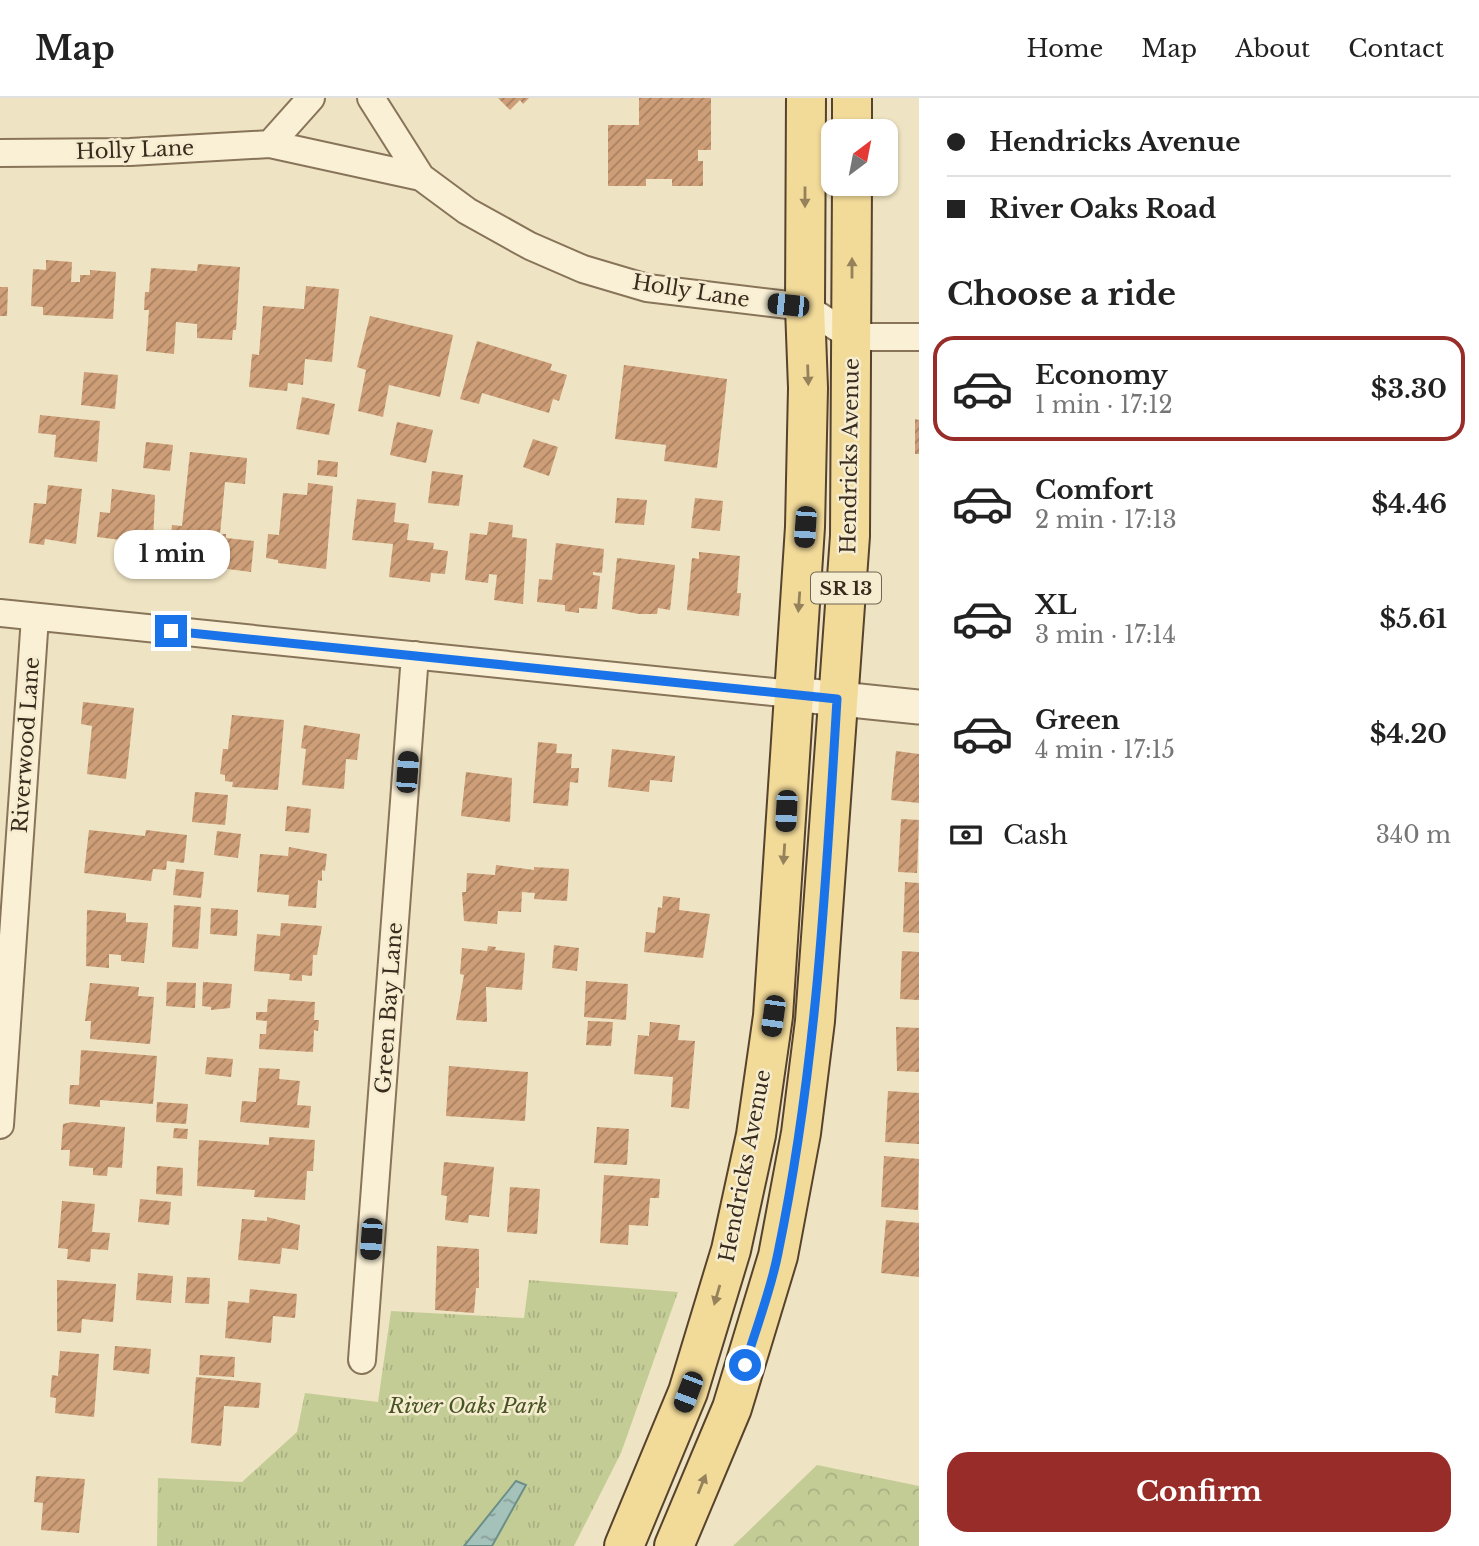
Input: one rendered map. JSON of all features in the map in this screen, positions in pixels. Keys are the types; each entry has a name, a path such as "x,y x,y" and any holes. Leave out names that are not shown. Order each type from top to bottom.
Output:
{"main road":[{"name":"Hendricks Avenue","path":"624,1546 688,1392 731,1250 756,1135 773,1016 805,527 808,388 805,307 806,98"},
{"path":"852,98 852,119"},
{"name":"Hendricks Avenue","path":"674,1546 732,1408 778,1256 801,1133 815,1021 850,536 852,196"}],"street":[{"path":"270,144 312,98"},
{"name":"Holly Lane","path":"375,106 421,177 467,211 530,246 583,269 647,288 805,307 852,337"},
{"name":"Holly Lane","path":"0,153 130,152 270,144 421,177"},
{"path":"852,337 919,337"},
{"path":"0,613 919,707"},
{"name":"Riverwood Lane","path":"0,1125 35,617"},
{"name":"Green Bay Lane","path":"362,1360 415,655"}],"green space":[{"name":"River Oaks Park","path":"529,1280 678,1292 621,1453 574,1546 492,1546 526,1486 516,1481 464,1546 157,1546 158,1478 242,1482 297,1432 305,1393 378,1402 391,1311 524,1318"},
{"path":"817,1465 919,1486 919,1546 733,1546"}],"water":[{"path":"516,1481 526,1485 492,1546 464,1546"}],"building":[{"path":"498,98 529,98 523,104 520,100 510,110"},
{"path":"639,98 711,98 711,150 698,150 698,161 703,161 703,186 672,186 672,179 646,179 646,186 608,186 608,125 639,125"},
{"path":"46,260 72,262 71,282 80,282 80,275 90,275 90,270 116,272 113,319 43,315 43,307 31,306 33,269 46,270"},
{"path":"198,264 240,267 236,330 233,330 232,340 197,338 197,324 176,322 174,354 146,351 149,310 144,310 145,292 149,292 151,268 197,271"},
{"path":"306,286 339,289 332,362 305,359 303,385 288,383 287,391 249,387 252,354 259,355 263,306 304,309"},
{"path":"0,287 8,287 7,316 0,316"},
{"path":"370,316 453,335 440,397 389,385 383,417 358,411 366,370 357,367"},
{"path":"477,341 552,364 550,370 567,375 559,401 553,399 549,413 482,393 479,404 460,399"},
{"path":"624,365 727,379 717,468 664,461 666,445 615,439"},
{"path":"84,372 118,375 115,409 81,405"},
{"path":"302,397 335,404 329,435 296,429"},
{"path":"40,415 100,421 97,462 54,457 56,435 38,433"},
{"path":"915,419 919,420 919,454 915,454"},
{"path":"397,422 433,430 426,463 390,455"},
{"path":"533,439 558,447 549,476 523,467"},
{"path":"146,442 173,445 170,471 143,468"},
{"path":"190,452 247,458 245,484 225,482 220,534 226,534 226,538 254,541 251,572 220,568 220,562 169,552 172,525 182,526"},
{"path":"318,460 338,462 337,477 317,475"},
{"path":"432,471 463,475 459,506 428,503"},
{"path":"308,483 333,486 326,569 278,563 278,560 266,558 268,534 279,535 283,493 307,495"},
{"path":"48,485 82,489 76,544 45,539 44,545 29,543 34,503 46,504"},
{"path":"112,489 155,495 153,544 97,537 100,512 110,513"},
{"path":"617,498 647,500 644,525 615,523"},
{"path":"695,498 723,501 720,531 691,528"},
{"path":"357,499 396,503 394,522 409,524 407,540 434,543 433,549 448,551 445,574 431,573 430,582 389,577 393,544 352,540"},
{"path":"489,522 513,525 512,537 527,539 523,604 494,600 497,575 489,574 488,583 465,580 470,533 487,535"},
{"path":"556,543 604,549 602,573 593,572 593,575 600,576 597,609 579,608 579,613 565,611 565,605 537,602 539,579 552,580"},
{"path":"699,552 740,556 737,593 741,593 739,616 687,610 692,558 699,559"},
{"path":"617,558 675,565 670,610 658,608 657,614 639,614 612,609"},
{"path":"83,702 134,708 126,779 87,774 92,726 81,724"},
{"path":"232,715 284,720 278,790 232,787 233,782 225,781 225,775 220,774 223,749 228,749"},
{"path":"304,725 360,734 357,760 346,759 344,789 302,785 306,749 301,748"},
{"path":"538,742 557,744 556,753 572,754 571,768 579,768 578,783 570,782 568,806 533,803"},
{"path":"612,749 675,756 672,782 650,780 649,792 608,787"},
{"path":"896,751 919,754 919,803 891,800"},
{"path":"466,772 512,778 510,822 461,816"},
{"path":"195,792 228,795 225,825 192,822"},
{"path":"287,806 311,809 309,833 285,831"},
{"path":"901,819 919,820 917,873 898,872"},
{"path":"89,830 145,836 146,830 187,835 184,863 167,861 166,870 153,869 151,881 84,873"},
{"path":"217,831 241,834 238,858 214,855"},
{"path":"289,847 327,854 322,881 318,880 316,908 288,906 289,895 257,892 260,854 288,856"},
{"path":"496,865 534,870 534,867 569,869 567,901 534,899 535,893 522,892 521,912 498,911 497,924 464,921 462,892 466,892 467,873 495,875"},
{"path":"176,869 204,872 201,898 173,895"},
{"path":"905,882 919,883 919,933 903,932"},
{"path":"663,896 680,898 679,910 710,914 703,958 644,952 646,932 655,933 658,907 662,908"},
{"path":"174,905 201,907 198,949 172,947"},
{"path":"211,908 238,910 237,936 210,934"},
{"path":"87,910 126,913 126,922 148,923 144,963 121,961 121,955 109,954 109,968 86,966"},
{"path":"281,923 322,926 317,955 313,955 312,976 302,975 302,981 289,980 290,974 254,971 257,934 280,936"},
{"path":"554,945 579,948 577,971 552,968"},
{"path":"488,946 496,947 495,950 525,953 522,990 486,987 487,1022 456,1020 464,975 460,974 462,948 487,951"},
{"path":"902,951 919,952 919,1000 900,999"},
{"path":"586,981 628,984 626,1020 584,1017"},
{"path":"167,982 196,983 195,1008 166,1006"},
{"path":"203,982 232,984 230,1008 211,1010 211,1007 202,1006"},
{"path":"90,983 139,987 138,996 154,997 150,1044 90,1039 91,1021 85,1021"},
{"path":"268,999 315,1002 314,1020 319,1020 318,1031 314,1030 313,1052 259,1049 260,1034 266,1034 267,1021 256,1020 256,1012 267,1012"},
{"path":"588,1021 613,1022 611,1046 586,1045"},
{"path":"650,1022 680,1025 678,1040 695,1041 689,1109 671,1107 673,1077 634,1074 638,1035 649,1036"},
{"path":"896,1027 919,1028 919,1072 897,1071"},
{"path":"81,1050 157,1056 153,1104 100,1100 100,1107 69,1104 70,1085 79,1085"},
{"path":"207,1057 233,1059 231,1077 205,1074"},
{"path":"449,1066 528,1072 525,1121 446,1116"},
{"path":"259,1068 280,1069 279,1079 300,1081 297,1105 311,1106 309,1128 240,1122 242,1101 256,1102"},
{"path":"888,1091 919,1093 919,1144 885,1142"},
{"path":"157,1102 188,1104 186,1124 156,1122"},
{"path":"72,1122 125,1127 122,1168 108,1167 107,1176 93,1175 93,1168 69,1166 70,1150 61,1150 63,1124"},
{"path":"597,1127 629,1129 627,1165 594,1163"},
{"path":"174,1128 188,1129 187,1139 173,1138"},
{"path":"269,1137 315,1140 313,1171 307,1171 305,1200 254,1197 255,1190 197,1186 199,1140 269,1145"},
{"path":"884,1156 919,1159 918,1210 881,1207"},
{"path":"444,1162 494,1167 489,1217 469,1215 468,1223 445,1220 447,1196 441,1195"},
{"path":"157,1166 183,1168 182,1196 156,1194"},
{"path":"604,1175 660,1179 659,1198 650,1198 648,1226 629,1225 628,1245 600,1243"},
{"path":"510,1187 540,1189 537,1234 507,1232"},
{"path":"140,1199 171,1202 169,1225 138,1222"},
{"path":"62,1201 95,1204 92,1232 110,1233 108,1250 91,1249 90,1262 67,1259 68,1249 58,1248"},
{"path":"267,1217 300,1225 298,1250 282,1248 280,1264 238,1260 242,1219 267,1221"},
{"path":"886,1220 919,1223 919,1277 881,1273"},
{"path":"437,1246 479,1249 479,1288 476,1288 474,1313 435,1310"},
{"path":"138,1273 173,1276 171,1303 136,1300"},
{"path":"187,1277 210,1278 209,1304 185,1303"},
{"path":"57,1280 116,1284 113,1322 82,1319 81,1333 57,1331"},
{"path":"250,1289 297,1294 295,1318 273,1316 271,1343 225,1338 228,1301 249,1303"},
{"path":"115,1346 151,1349 149,1374 113,1370"},
{"path":"60,1351 99,1354 94,1417 55,1413 56,1398 50,1397 52,1375 58,1376"},
{"path":"200,1355 235,1357 234,1377 199,1375"},
{"path":"196,1377 261,1383 259,1408 224,1406 221,1446 191,1443"},
{"path":"36,1476 85,1479 79,1533 41,1530 43,1503 34,1502"}],"route":[{"path":"171,631 837,699 815,1021 801,1133 778,1256 745,1365"}]}
